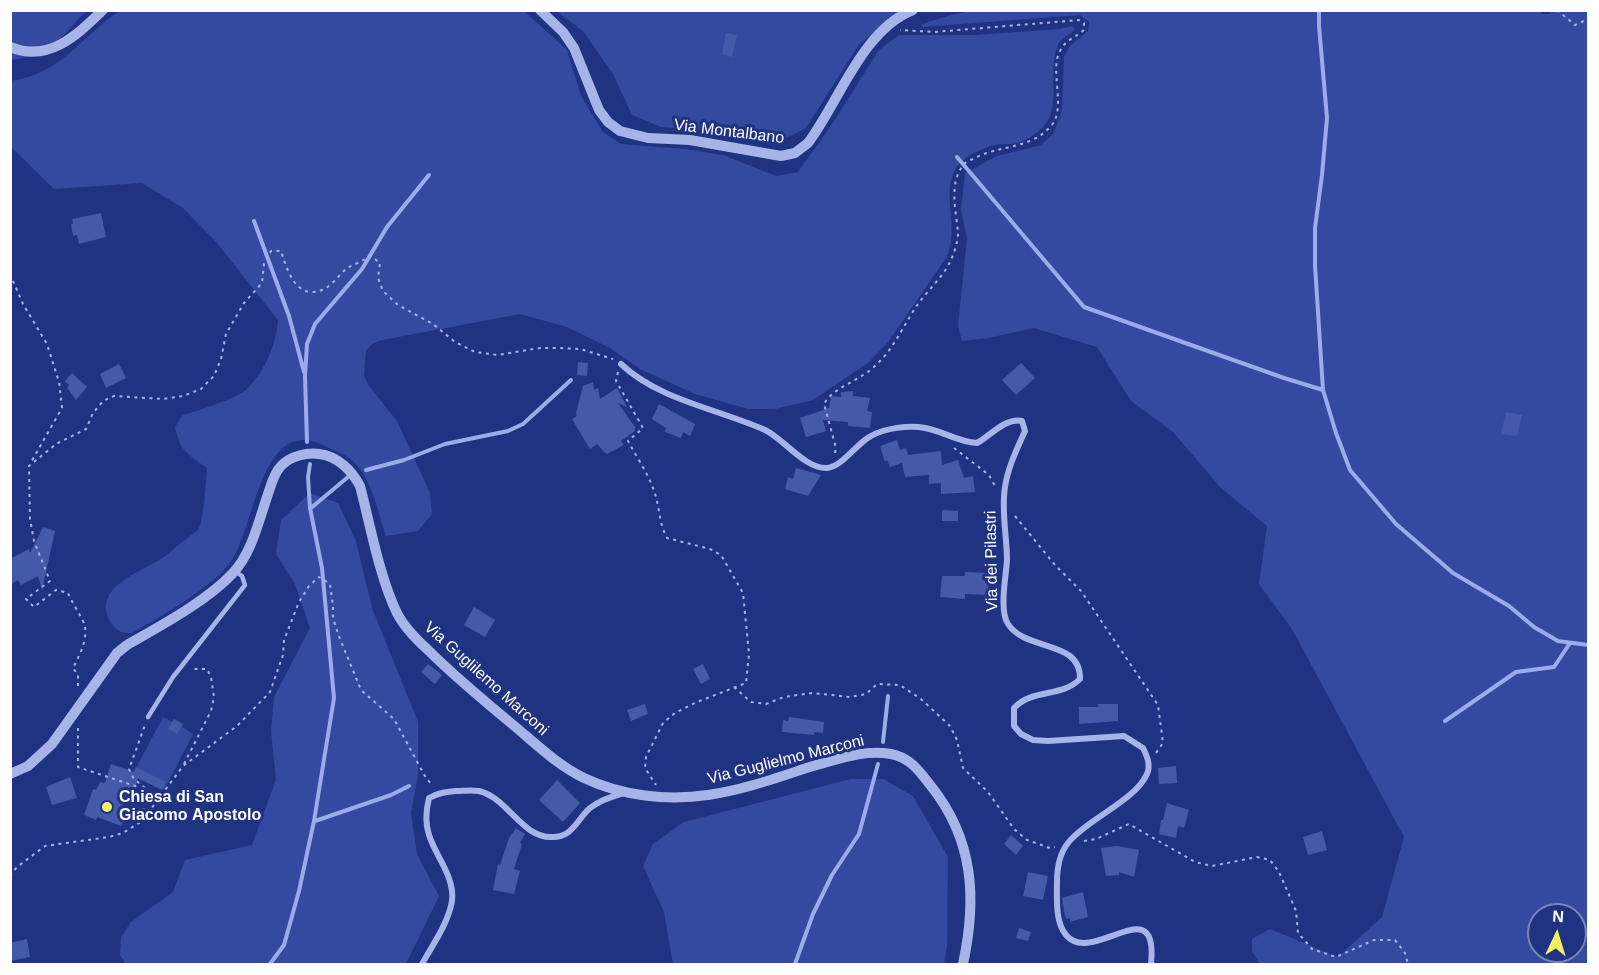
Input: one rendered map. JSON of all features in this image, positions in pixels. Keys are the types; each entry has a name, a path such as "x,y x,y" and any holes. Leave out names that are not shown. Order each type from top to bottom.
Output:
{"street":[{"path":"10,47 31,52 54,49 81,32 103,10"},
{"name":"Via Montalbano","path":"540,10 563,32 574,48 599,110 620,131 648,138 690,140 781,156 795,153 808,143 866,50 886,28 913,10"},
{"path":"621,364 634,376 671,395 768,431 795,453 817,466 832,467"},
{"name":"Via dei Pilastri","path":"832,467 870,436 909,427 977,443 1008,423 1016,420 1022,421 1025,431 1013,455 1005,487 1007,559 1004,602 1008,625 1026,638 1073,657 1078,664 1080,679 1071,688 1022,700 1014,708 1014,726 1033,740 1124,736 1136,741 1143,748 1149,765"},
{"name":"Via Guglilemo Marconi","path":"10,774 28,766 52,744 117,653 195,604 233,573 252,540 273,478 282,465 311,453 324,454 336,459 355,476 360,486 390,595 398,615 412,634 472,691 561,764 583,777 608,787 663,797"},
{"name":"Via Guglielmo Marconi","path":"663,797 709,795 739,789 852,755 872,752 905,758 915,765 953,820 969,868 970,931 963,964"},
{"path":"1149,765 1148,773 1138,787 1068,843 1061,858 1057,876 1059,916 1066,935 1082,943 1096,941 1127,930 1145,931 1151,940 1151,964"},
{"path":"422,964 448,918 452,898 448,875 428,834 426,812 429,798 439,793 479,791 498,800 524,825 540,836 555,838 572,830 591,807 610,796 628,792"}],"lane":[{"path":"148,717 179,669 245,585 238,572 233,573"}],"path":[{"path":"1557,10 1575,25 1588,19"},
{"path":"832,467 836,448 824,404 829,395 858,380 878,364 951,260 958,237 953,200 957,180 965,163 990,150 1022,146 1051,126 1057,110 1058,53 1069,39 1083,30 1084,23 1079,20 934,32 886,28"},
{"path":"29,466 56,444 86,429 93,413 103,401 114,396 163,399 183,396 201,389 214,376 221,359 226,334 244,303 262,283 264,264 271,251 281,251 293,284 306,291 321,290 338,279 348,267 357,265 371,256 380,263 378,278 383,291 398,305 433,324 455,342 475,352 498,355 540,348 580,350 611,357 621,364 616,381 644,428 628,441 652,485 657,501 660,526 667,538 710,549 721,555 743,593 748,654 746,683 675,713 663,723 646,757 645,768 663,797"},
{"path":"10,274 23,304 47,344 59,382 62,408 29,466 30,519 34,541 50,581 26,599 34,606 56,590 69,592 85,627 84,644 73,668 78,675 78,686"},
{"path":"933,431 989,475 1004,502"},
{"path":"1022,525 1055,565 1081,591 1158,705 1163,743 1149,765"},
{"path":"183,766 237,726 270,692 283,655 284,640 299,602 309,586 319,578 330,584 333,618 361,690 394,718 426,778 439,793"},
{"path":"10,876 17,867 45,846 109,837 123,833 142,821 183,766 211,711 214,698 212,677 207,669 179,669"},
{"path":"734,687 751,702 766,704 812,693 850,697 866,694 877,684 900,685 921,699 950,726 957,740 963,768 988,792 1014,829 1027,840 1050,848 1096,839 1129,824 1195,862 1212,866 1257,857 1269,860 1279,872 1296,911 1299,933 1312,949 1336,957 1374,940 1395,940 1405,953 1408,964"},
{"path":"78,707 78,767 147,790"},
{"path":"147,790 134,779 129,769 148,717"},
{"path":"142,821 147,790"}],"shaded area":[{"path":"121,10 524,11 567,50 581,96 603,132 621,144 685,149 723,155 776,176 798,172 879,50 899,35 976,35 1060,29 1072,26 1075,29 1059,44 1054,58 1053,100 1048,120 1040,130 1022,142 994,145 960,163 951,182 952,225 950,247 946,258 888,342 868,363 813,400 775,409 748,409 695,394 640,369 610,348 567,327 520,314 382,340 372,344 366,351 364,376 369,386 397,421 430,493 432,514 418,531 386,536 377,505 363,473 346,456 325,446 302,440 285,446 272,461 261,483 236,553 226,568 181,604 129,633 116,628 106,611 107,600 112,591 132,575 164,557 197,530 201,523 207,468 182,447 175,427 183,415 227,400 248,388 260,373 269,356 278,320 217,243 183,208 142,183 54,189 11,147 11,81 44,71 58,62"},
{"path":"975,10 1538,10 1542,14 1551,14 1552,11 1588,11 1588,964 1260,964 1252,951 1252,939 1270,929 1338,957 1382,917 1404,837 1292,629 1259,584 1267,526 1221,488 1173,432 1131,401 1097,347 1034,328 962,341 958,326 967,238 961,210 965,173 997,156 1041,145 1054,133 1062,110 1064,56 1070,46 1088,31 1089,22 1080,15 921,27 923,24"},
{"path":"10,11 88,11 62,37 50,45 31,55 11,60"},
{"path":"556,11 907,11 889,18 858,46 806,128 776,142 719,131 661,127 632,115 613,74 583,31"},
{"path":"310,493 338,503 356,541 372,608 418,722 418,775 411,813 417,854 439,896 406,964 126,964 120,955 121,937 131,922 173,892 185,860 252,845 276,780 271,731 274,697 310,628 295,584 276,554 281,520"},
{"path":"163,717 183,724 182,727 193,734 164,790 132,776"},
{"path":"851,779 883,779 913,796 948,857 947,946 944,964 673,964 664,912 643,866 653,844 684,822"}],"building":[{"path":"726,33 737,35 732,57 722,54"},
{"path":"101,213 106,237 79,244 77,235 73,236 72,219"},
{"path":"578,362 588,363 587,376 577,375"},
{"path":"1021,363 1035,378 1016,395 1002,380"},
{"path":"119,364 126,378 106,388 100,374"},
{"path":"72,373 87,387 76,400 65,381"},
{"path":"593,382 594,390 598,388 600,399 617,388 627,407 618,403 635,427 635,431 621,441 624,445 607,454 597,444 590,449 572,419 577,416 583,386"},
{"path":"853,391 853,396 870,398 867,411 872,412 870,428 848,426 848,422 823,420 826,431 806,437 800,418 829,408 831,396 841,397 841,392"},
{"path":"659,404 695,424 690,436 683,432 681,438 665,432 666,428 652,419"},
{"path":"1506,412 1522,415 1517,436 1501,434"},
{"path":"897,440 900,450 906,448 908,455 941,451 942,465 958,460 964,478 973,476 975,492 941,494 941,483 929,484 929,475 905,477 902,463 890,467 887,460 885,462 880,446"},
{"path":"796,468 821,475 808,496 785,489 788,477 793,479"},
{"path":"942,510 958,511 958,521 942,521"},
{"path":"43,527 55,531 42,590 38,576 21,585 18,580 10,585 10,559 29,549 30,553"},
{"path":"965,572 989,573 988,595 965,594 965,599 940,597 942,576 965,576"},
{"path":"474,607 495,620 485,637 464,625"},
{"path":"428,664 442,675 435,684 421,672"},
{"path":"703,664 710,679 701,684 693,669"},
{"path":"645,704 648,714 631,721 627,710"},
{"path":"1098,704 1118,704 1118,721 1079,724 1079,707 1098,707"},
{"path":"789,717 824,722 823,733 814,732 814,735 782,732 783,720 788,721"},
{"path":"174,719 183,724 177,734 168,729"},
{"path":"111,764 134,772 136,767 166,782 162,790 138,778 121,826 84,815 93,789 96,790 100,782 105,783"},
{"path":"1176,766 1177,783 1159,784 1158,768"},
{"path":"70,777 77,798 52,805 46,787"},
{"path":"557,780 580,803 563,822 539,800"},
{"path":"1167,803 1189,810 1184,828 1178,826 1176,838 1159,834"},
{"path":"516,828 525,834 520,843 522,844 514,869 520,871 514,894 493,890 498,864 500,865 509,838"},
{"path":"1322,831 1327,850 1308,855 1303,837"},
{"path":"1011,835 1023,846 1016,855 1004,844"},
{"path":"1117,846 1139,850 1134,877 1119,872 1119,875 1106,876 1101,848"},
{"path":"1028,872 1048,876 1043,900 1023,896"},
{"path":"1083,892 1088,917 1070,922 1070,918 1067,919 1065,916 1062,898"},
{"path":"1019,928 1031,932 1028,941 1016,938"},
{"path":"27,939 30,957 10,961 10,943"}],"waterway":[{"path":"1319,10 1327,118 1315,228 1315,265 1323,390 1350,470 1396,524 1453,573 1509,606 1534,627 1558,641 1588,645"},
{"path":"957,157 1084,307 1323,390"},
{"path":"307,442 305,376 307,344 315,324 362,269 387,227 429,175"},
{"path":"254,221 289,316 304,372"},
{"path":"366,470 404,460 445,444 508,431 523,424 571,380"},
{"path":"270,964 284,945 299,891 314,821 334,698 322,568 310,508 308,477 310,464"},
{"path":"311,508 348,477"},
{"path":"1445,721 1516,672 1554,667 1570,643"},
{"path":"883,742 888,696"},
{"path":"795,964 813,914 832,875 859,834 878,764"},
{"path":"315,821 391,795 409,786"}],"place":[{"name":"Chiesa di San Giacomo Apostolo","path":"107,807"}]}
